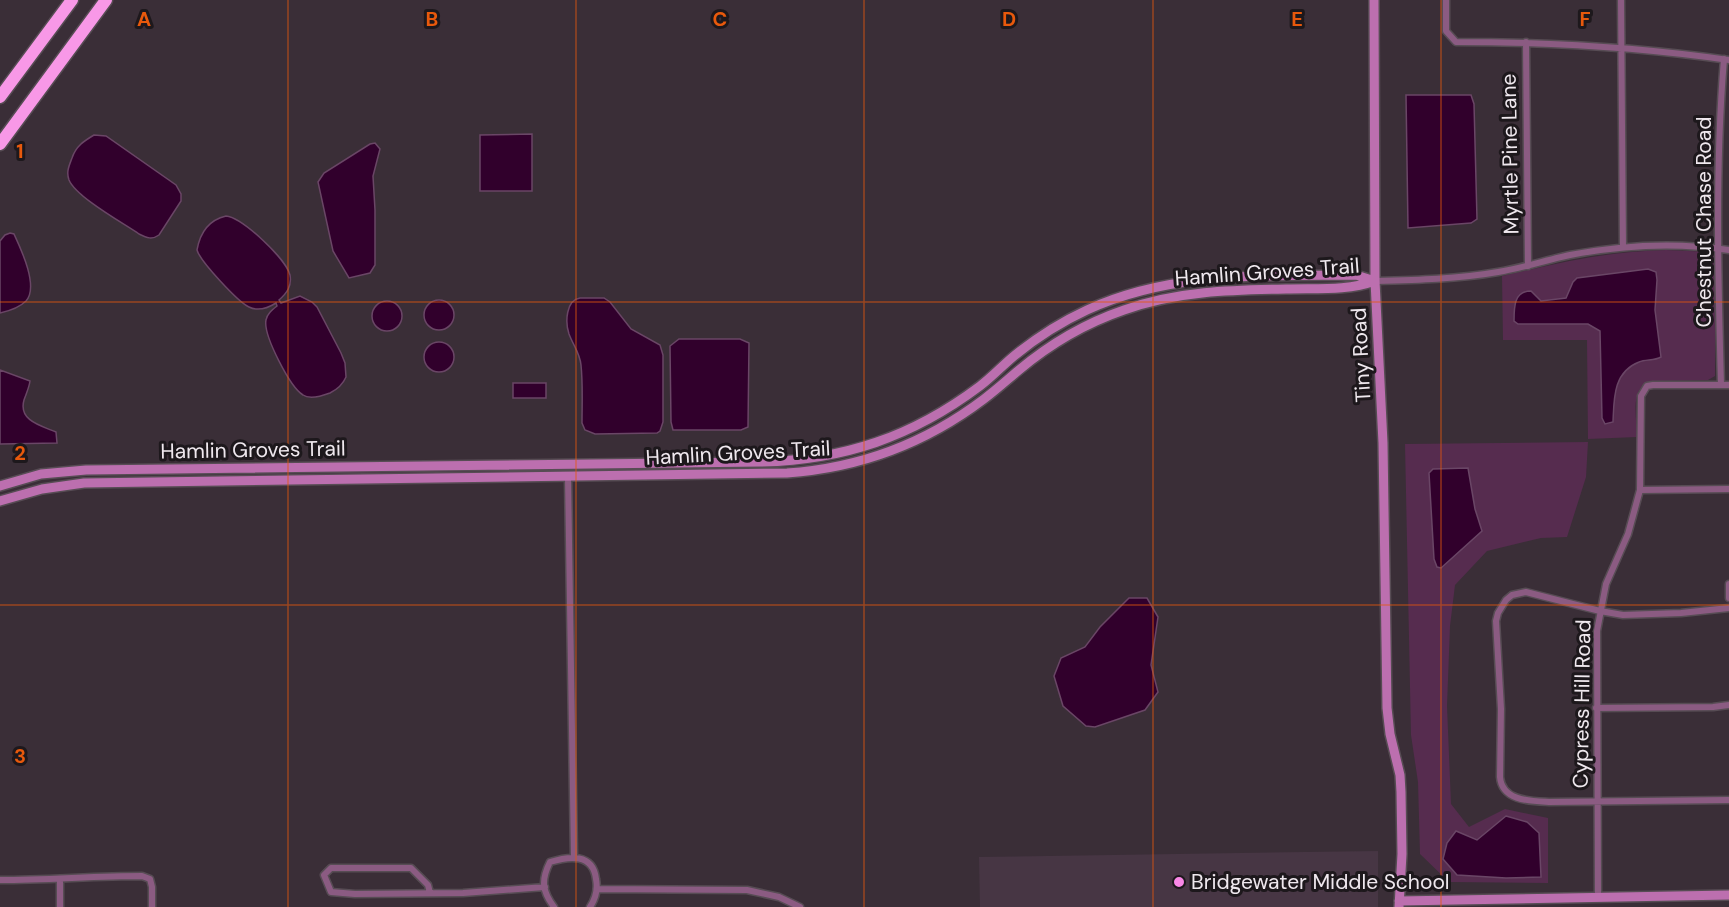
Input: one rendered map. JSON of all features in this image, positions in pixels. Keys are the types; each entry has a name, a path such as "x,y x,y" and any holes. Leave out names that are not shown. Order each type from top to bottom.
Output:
{"highway":[{"path":"0,98 72,0"},
{"path":"0,144 106,0"}],"street":[{"name":"Tiny Road","path":"1374,0 1373,125 1376,281 1383,443 1387,708 1390,734 1400,775 1402,854 1399,904"},
{"path":"1446,0 1446,31 1456,42 1526,42 1621,47 1727,60"},
{"path":"1621,0 1623,248"},
{"name":"Myrtle Pine Lane","path":"1526,42 1528,266"},
{"name":"Chestnut Chase Road","path":"1720,385 1718,248 1720,132 1727,60"},
{"path":"1376,281 1465,277 1584,253 1623,248 1661,245 1729,250"},
{"name":"Hamlin Groves Trail","path":"0,486 57,472 812,459 856,449 916,427 968,395 1042,335 1086,310 1123,296 1173,283 1220,277 1356,275 1376,281"},
{"name":"Hamlin Groves Trail","path":"0,501 71,483 568,477 787,473 822,470 858,462 920,440 984,400 1018,370 1058,341 1089,324 1124,310 1165,298 1196,293 1232,290 1357,288 1376,281"},
{"name":"Cypress Hill Road","path":"1598,898 1596,646 1606,584 1628,534 1640,490 1642,390 1653,385 1729,385"},
{"path":"787,461 787,473"},
{"path":"568,464 574,857"},
{"path":"157,469 157,482"},
{"path":"1640,490 1729,489"},
{"path":"1729,584 1729,598"},
{"path":"1729,608 1681,613 1623,615 1535,593 1520,592 1512,595 1501,606 1496,621 1501,709 1500,777 1504,790 1514,797 1533,801 1729,800"},
{"path":"1596,708 1729,705"},
{"path":"554,907 545,892 543,875 550,862 574,857 588,861 595,871 597,889 590,907"},
{"path":"430,893 428,885 411,868 331,868 324,875 331,891 355,894 430,893 545,887"},
{"path":"0,880 142,876 150,879 152,907"},
{"path":"60,880 60,907"},
{"path":"597,889 747,890 779,897 800,907"},
{"path":"1399,904 1729,895"}],"shaded area":[{"path":"1406,95 1471,95 1474,104 1477,219 1471,223 1408,228"},
{"path":"532,134 532,191 480,191 480,135"},
{"path":"94,135 106,136 176,185 181,194 181,201 159,235 149,238 139,234 90,202 73,187 68,174 72,158 78,147"},
{"path":"375,143 380,149 373,176 375,265 370,273 349,278 333,251 318,182 324,173"},
{"path":"226,216 253,231 287,268 290,275 290,286 279,300 281,303 300,296 317,307 345,363 346,377 333,391 313,397 303,395 298,390 278,360 266,327 266,320 277,306 276,303 263,309 244,304 212,272 200,255 197,250 203,233 210,224"},
{"path":"10,233 14,234 24,258 30,278 30,295 26,301 14,309 0,313 0,241"},
{"path":"1666,250 1711,252 1715,258 1715,376 1708,380 1651,381 1644,385 1637,397 1637,437 1588,439 1587,340 1503,340 1502,276 1603,255"},
{"path":"1648,269 1656,272 1655,310 1661,357 1639,362 1624,372 1617,387 1613,422 1605,424 1602,418 1600,331 1588,324 1518,324 1514,321 1516,301 1521,294 1531,291 1541,301 1566,298 1577,278"},
{"path":"580,298 604,298 610,302 631,329 660,345 663,355 663,422 657,433 595,434 585,430 582,423 580,361 567,324 569,307"},
{"path":"439,300 450,304 454,315 450,326 439,330 428,326 424,315 428,304"},
{"path":"387,301 398,305 402,316 398,327 387,331 376,327 372,316 376,305"},
{"path":"679,339 740,339 749,343 748,427 741,430 673,430 670,346"},
{"path":"439,342 450,346 454,357 450,368 439,372 428,368 424,357 428,346"},
{"path":"0,370 30,381 24,400 24,413 32,422 56,432 57,443 0,444"},
{"path":"513,383 546,383 546,398 513,398"},
{"path":"1588,442 1586,477 1567,537 1541,538 1487,551 1455,585 1450,626 1447,706 1451,804 1469,827 1505,809 1548,818 1548,883 1449,882 1420,854 1418,782 1411,735 1405,444"},
{"path":"1468,468 1475,509 1482,531 1441,568 1437,567 1434,559 1429,473 1433,469"},
{"path":"1129,598 1147,598 1158,617 1151,665 1158,692 1145,710 1095,727 1086,726 1063,706 1054,676 1061,658 1085,647 1100,627"},
{"path":"1506,816 1527,822 1539,833 1541,877 1506,878 1457,875 1443,859 1447,843 1456,831 1477,840"},
{"name":"Bridgewater Middle School","path":"1378,851 1378,907 980,907 979,857"}],"place":[{"name":"Bridgewater Middle School","path":"1179,882"}]}
